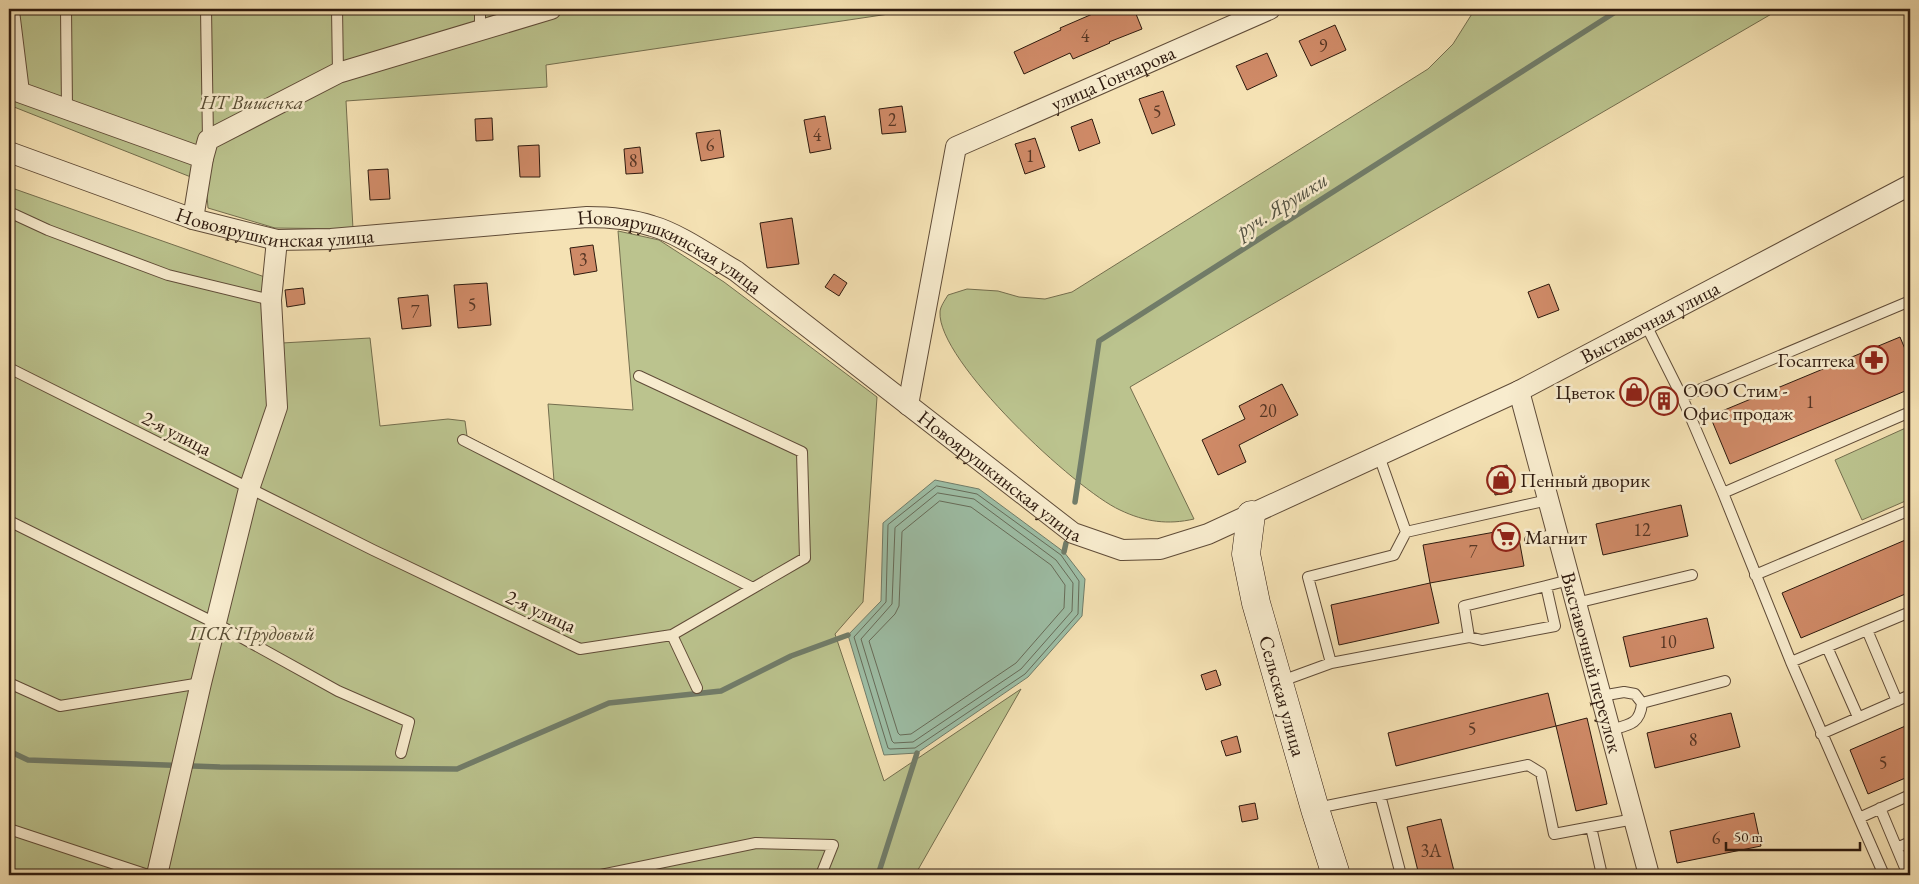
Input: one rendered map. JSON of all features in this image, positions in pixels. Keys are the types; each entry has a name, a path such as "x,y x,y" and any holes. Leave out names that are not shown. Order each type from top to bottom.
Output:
{"street":[{"path":"9,10 14,89 67,109 206,149 338,73 551,9"},
{"name":"улица Гончарова","path":"908,405 956,147 1270,9"},
{"path":"193,219 206,149"},
{"name":"Новоярушкинская улица","path":"9,152 193,219 277,240 331,239 587,217 616,218 653,226 692,245 736,271 1074,532 1122,550 1160,549 1208,534 1251,515"},
{"name":"Выставочная улица","path":"1251,515 1519,391 1910,185"},
{"path":"157,875 249,489 277,407 271,300 277,240"},
{"name":"Выставочный переулок","path":"1519,391 1649,875"},
{"name":"Сельская улица","path":"1251,515 1246,554 1256,603 1315,809 1336,875"}],"lane":[{"path":"66,9 67,109"},
{"path":"206,9 206,149"},
{"path":"337,9 338,73"},
{"path":"480,9 480,29"},
{"path":"9,212 48,230 168,275 271,300"},
{"path":"1682,397 1910,301"},
{"path":"1646,325 1682,397 1821,734 1884,875"},
{"name":"2-я улица","path":"9,368 249,489 580,649 672,635 805,558 802,452 639,376"},
{"path":"1723,493 1910,412"},
{"path":"463,440 754,588"},
{"path":"1331,663 1308,577 1394,555 1406,532 1379,456"},
{"path":"1406,532 1548,500"},
{"path":"1755,575 1910,510"},
{"path":"9,521 217,624 338,691 409,722 401,753"},
{"path":"1530,540 1557,534"},
{"path":"1576,603 1692,575"},
{"path":"1469,637 1464,606 1570,580"},
{"path":"1278,682 1331,663 1469,637 1482,640 1555,626 1546,586"},
{"path":"1791,662 1910,612"},
{"path":"1867,630 1897,701"},
{"path":"672,635 697,688"},
{"path":"1827,647 1858,718"},
{"path":"1642,703 1725,681"},
{"path":"9,683 60,706 201,684"},
{"path":"1601,696 1624,692 1635,694 1642,703 1641,713 1633,723 1610,730"},
{"path":"1821,734 1910,695"},
{"path":"1315,809 1528,765 1541,774 1554,834 1634,819"},
{"path":"1380,795 1400,875"},
{"path":"1859,818 1910,795"},
{"path":"1880,808 1908,875"},
{"path":"1591,827 1602,875"},
{"path":"9,829 148,875"},
{"path":"1897,848 1910,842"},
{"path":"601,875 756,843 833,845 820,875"}],"green space":[{"name":"НТ Вишенка","path":"9,9 909,9 909,11 546,65 547,87 346,101 353,229 275,228 208,208 206,183 9,105"},
{"path":"1475,9 1780,9 1130,387 1194,519 1175,522 1148,520 1120,510 1100,498 1073,478 1012,422 984,391 961,361 945,334 940,312 948,295 967,289 998,291 1019,297 1045,299 1072,292 1428,69 1453,44"},
{"name":"ПСК Прудовый","path":"9,187 279,282 282,343 370,338 380,426 448,419 465,421 467,436 554,481 548,404 633,410 618,231 659,240 724,282 877,397 863,602 835,634 884,781 1021,689 915,875 9,875"},
{"path":"1910,426 1910,499 1862,520 1835,460"}],"water":[{"path":"935,480 979,489 1064,552 1085,579 1082,616 1028,677 917,753 884,755 848,635 881,601 883,523"}],"building":[{"path":"1104,9 1134,9 1142,29 1073,59 1070,53 1024,74 1014,52 1061,30 1060,28"},
{"path":"1335,25 1346,50 1311,66 1299,41"},
{"path":"1267,53 1277,76 1247,90 1236,66"},
{"path":"1163,91 1175,125 1152,134 1139,99"},
{"path":"902,106 906,132 882,134 879,109"},
{"path":"825,116 831,149 810,153 804,120"},
{"path":"492,118 493,140 476,141 475,119"},
{"path":"1092,119 1100,143 1079,151 1071,127"},
{"path":"720,130 724,157 701,161 696,133"},
{"path":"1035,138 1045,167 1025,174 1015,144"},
{"path":"539,145 540,177 520,177 518,146"},
{"path":"640,147 643,173 626,174 624,149"},
{"path":"388,169 390,199 370,200 368,170"},
{"path":"792,218 799,264 767,268 760,223"},
{"path":"593,245 597,271 574,275 570,248"},
{"path":"834,274 847,283 839,296 825,287"},
{"path":"487,283 491,325 458,328 454,285"},
{"path":"1549,284 1559,310 1538,318 1528,292"},
{"path":"303,288 305,304 287,307 285,290"},
{"path":"428,295 431,326 402,329 398,298"},
{"path":"1900,337 1910,361 1910,389 1730,464 1710,416"},
{"path":"1282,384 1298,415 1239,445 1246,462 1218,475 1202,440 1245,419 1239,406"},
{"name":"ООО Стим - Офис продаж","path":"1669,391 1675,404 1659,412 1653,399"},
{"name":"Пенный дворик","path":"1507,465 1512,492 1495,495 1491,468"},
{"path":"1681,505 1688,536 1603,555 1596,524"},
{"path":"1517,528 1524,566 1430,583 1423,545"},
{"path":"1910,538 1910,592 1801,638 1782,593"},
{"path":"1430,583 1439,623 1339,645 1331,605"},
{"path":"1707,618 1714,648 1630,667 1623,637"},
{"path":"1216,670 1221,685 1206,690 1201,675"},
{"path":"1548,693 1556,726 1396,766 1388,733"},
{"path":"1731,713 1740,747 1655,768 1647,733"},
{"path":"1587,718 1607,804 1576,811 1556,726"},
{"path":"1910,724 1910,776 1868,794 1850,750"},
{"path":"1237,736 1241,752 1226,756 1221,741"},
{"path":"1255,803 1258,819 1242,822 1239,806"},
{"path":"1754,813 1761,846 1677,863 1670,831"},
{"path":"1441,819 1455,875 1419,875 1407,827"}],"waterway":[{"name":"руч. Ярушки","path":"1075,502 1099,341 1620,9"},
{"name":"руч. Ярушки","path":"1064,552 1066,543"},
{"path":"9,751 28,760 220,767 457,769 609,703 721,691 791,656 848,635"},
{"path":"878,875 917,753"}],"place":[{"name":"Госаптека","path":"1874,360"},
{"name":"Цветок","path":"1634,392"},
{"name":"ООО Стим - Офис продаж","path":"1664,401"},
{"name":"Пенный дворик","path":"1501,480"},
{"name":"Магнит","path":"1506,537"}]}
